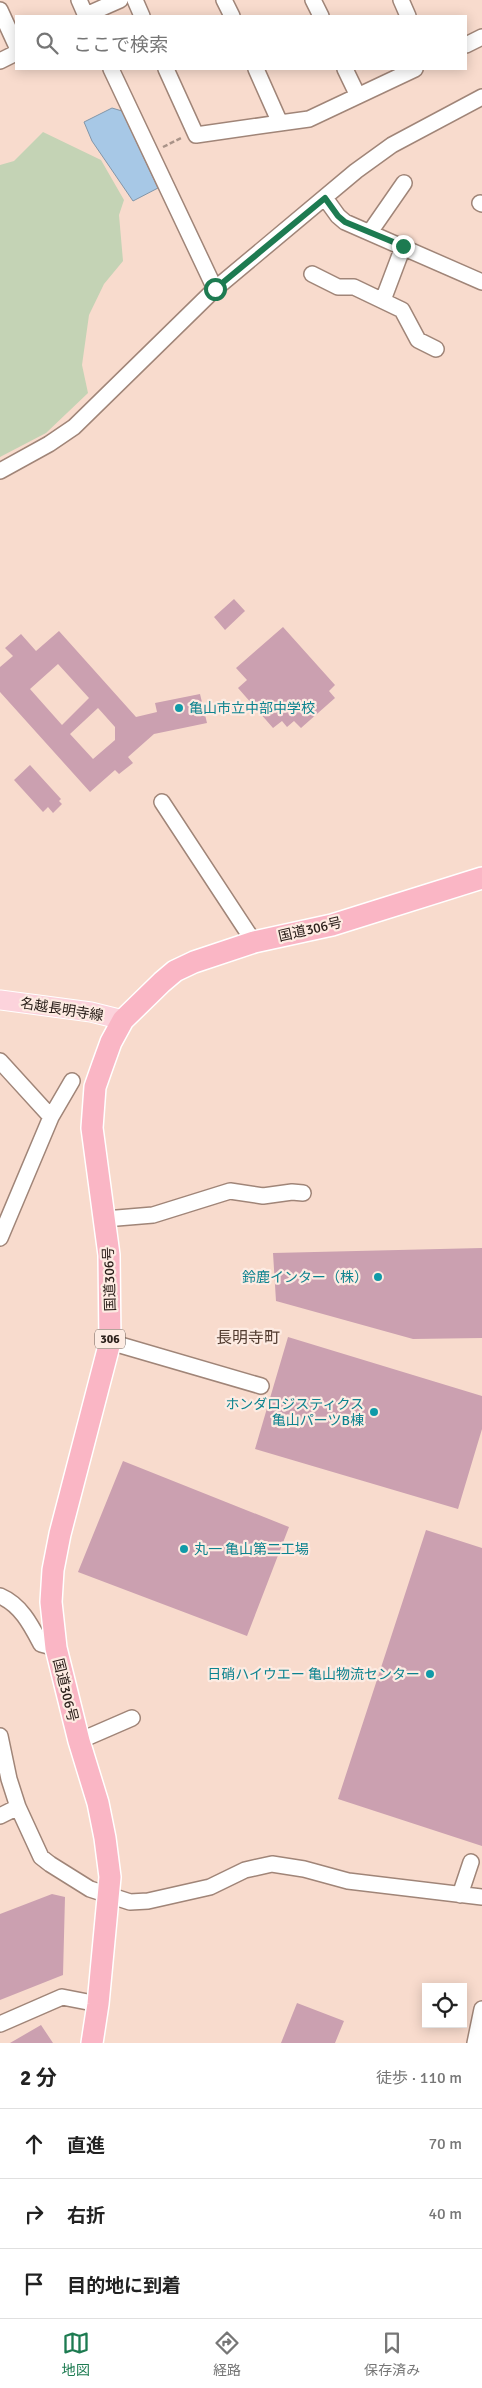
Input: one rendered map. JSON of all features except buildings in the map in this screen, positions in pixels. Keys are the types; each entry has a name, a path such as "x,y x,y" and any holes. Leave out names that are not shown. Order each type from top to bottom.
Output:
{"highway":[{"name":"国道306号","path":"92,2043 110,1896 105,1838 98,1803 79,1741 51,1623 53,1570 60,1534 110,1342 110,1264 92,1128 96,1088 111,1042 124,1020 147,995 175,971 194,962 254,942 332,925 482,878"}],"main road":[{"name":"名越長明寺線","path":"0,1000 91,1012 124,1020"}],"street":[{"path":"79,0 86,15"},
{"path":"88,15 120,0"},
{"path":"135,0 142,15"},
{"path":"224,0 232,15"},
{"path":"313,0 320,15"},
{"path":"401,0 408,15"},
{"path":"0,10 15,43"},
{"path":"467,45 482,38"},
{"path":"0,60 15,53"},
{"path":"111,70 215,289"},
{"path":"166,70 196,135 309,119 413,70"},
{"path":"256,70 280,122"},
{"path":"345,70 358,96"},
{"path":"0,471 49,444 74,427 215,289 356,171 392,145 482,97"},
{"path":"370,232 404,183"},
{"path":"325,198 338,216 482,282"},
{"path":"383,300 403,246"},
{"path":"312,274 338,287 354,287 402,310 418,340 436,349"},
{"path":"162,802 254,942"},
{"path":"0,1061 51,1117"},
{"path":"0,1238 51,1117 72,1081"},
{"path":"105,1219 153,1215 230,1191 263,1196 303,1193"},
{"path":"110,1342 261,1386"},
{"path":"0,1596 10,1600 26,1617 41,1644 56,1648"},
{"path":"79,1741 132,1718"},
{"path":"0,1736 9,1780 18,1807 41,1857 57,1870 90,1889 110,1896 130,1902 148,1901 210,1887 244,1870 272,1864 304,1869 348,1881 482,1898"},
{"path":"0,1816 18,1807"},
{"path":"460,1895 471,1862"},
{"path":"0,2024 62,1997 98,2004"},
{"path":"474,2043 482,2009"}],"path":[{"path":"150,153 195,131"}],"green space":[{"path":"43,132 101,160 124,200 119,215 123,261 104,284 89,315 82,365 88,393 46,433 0,457 0,165 14,161"}],"water":[{"path":"112,108 122,111 158,188 133,201 92,141 84,122"}],"place":[{"name":"亀山市立中部中学校","path":"179,708"},
{"name":"鈴鹿インター（株）","path":"378,1277"},
{"name":"ホンダロジスティクス 亀山パーツB棟","path":"374,1412"},
{"name":"丸一 亀山第二工場","path":"184,1549"},
{"name":"日硝ハイウエー 亀山物流センター","path":"430,1674"}],"district":[{"name":"長明寺町","path":"248,1337"}],"route":[{"path":"215,289 325,198 338,216 345,222 403,246"}]}
